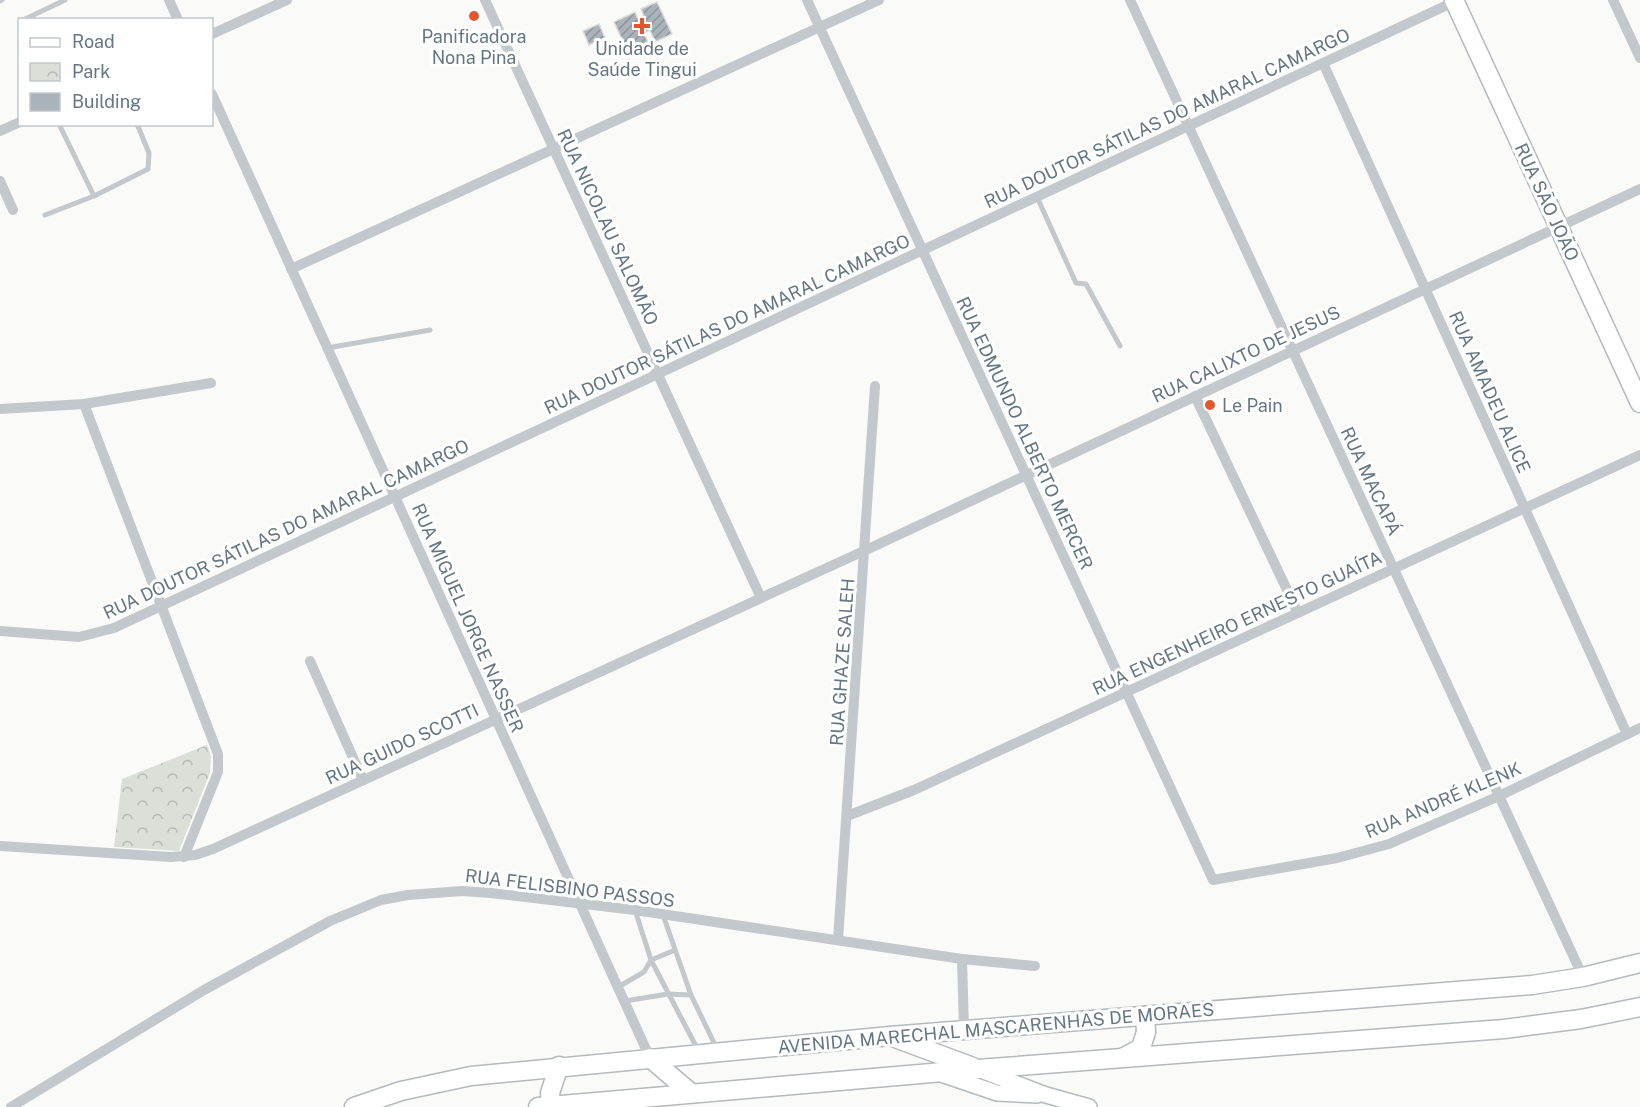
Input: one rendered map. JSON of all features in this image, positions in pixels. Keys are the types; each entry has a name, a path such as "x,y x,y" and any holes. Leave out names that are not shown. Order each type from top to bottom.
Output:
{"main road":[{"name":"RUA SÃO JOÃO","path":"1456,0 1640,403"},
{"name":"AVENIDA MARECHAL MASCARENHAS DE MORAES","path":"354,1107 441,1081 560,1066 890,1036 1532,985 1583,977 1640,963"},
{"path":"560,1066 545,1106 674,1101 691,1093 1504,1029 1581,1019 1640,1007"},
{"path":"1123,1058 1141,1048 1146,1032 1145,1016"},
{"path":"890,1036 1046,1095 1089,1107"},
{"path":"650,1058 691,1093"},
{"path":"936,1073 997,1093 1046,1095"}],"street":[{"path":"169,0 177,18"},
{"path":"213,34 286,0"},
{"name":"RUA NICOLAU SALOMÃO","path":"485,0 761,598"},
{"name":"RUA EDMUNDO ALBERTO MERCER","path":"807,0 1214,880"},
{"path":"291,269 879,0"},
{"name":"RUA MACAPÁ","path":"1130,0 1583,977"},
{"name":"RUA DOUTOR SÁTILAS DO AMARAL CAMARGO","path":"0,631 89,636 114,628 1456,0"},
{"path":"1613,0 1640,58"},
{"name":"RUA AMADEU ALICE","path":"1323,63 1627,734"},
{"name":"RUA MIGUEL JORGE NASSER","path":"213,96 650,1058"},
{"path":"0,131 18,123"},
{"path":"0,181 13,210"},
{"name":"RUA CALIXTO DE JESUS","path":"866,550 1640,189"},
{"path":"0,409 84,404 211,383"},
{"name":"RUA GHAZE SALEH","path":"838,940 866,550 875,386"},
{"path":"1195,396 1298,613"},
{"path":"84,404 220,764 184,857"},
{"name":"RUA ENGENHEIRO ERNESTO GUAÍTA","path":"847,816 914,790 1640,455"},
{"name":"RUA GUIDO SCOTTI","path":"0,846 184,857 213,849 866,550"},
{"path":"310,661 363,780"},
{"name":"RUA ANDRÉ KLENK","path":"1214,880 1363,852 1499,796 1640,728"},
{"name":"RUA FELISBINO PASSOS","path":"11,1107 204,990 357,909 408,895 453,891 491,893 635,910 962,959 1035,966"},
{"path":"962,959 964,1030"}],"lane":[{"path":"27,18 65,0"},
{"path":"60,126 94,196"},
{"path":"45,215 94,196 148,169 150,153 138,126"},
{"path":"1037,197 1076,283 1086,284 1120,346"},
{"path":"327,348 430,330"},
{"path":"635,910 651,960 700,1053"},
{"path":"663,915 692,995 718,1051"},
{"path":"618,987 644,972 651,960 675,950"},
{"path":"624,1001 668,994 692,995"}],"green space":[{"path":"207,745 211,756 210,773 179,851 114,847 122,779"}],"building":[{"name":"Unidade de Saúde Tingui","path":"657,2 672,34 655,42 650,30 644,33 649,45 629,54 614,22 635,12 638,19 644,16 641,9"},
{"name":"Unidade de Saúde Tingui","path":"599,24 605,38 589,45 583,31"}],"place":[{"name":"Panificadora Nona Pina","path":"474,16"},
{"name":"Unidade de Saúde Tingui","path":"642,26"},
{"name":"Le Pain","path":"1210,405"}]}
